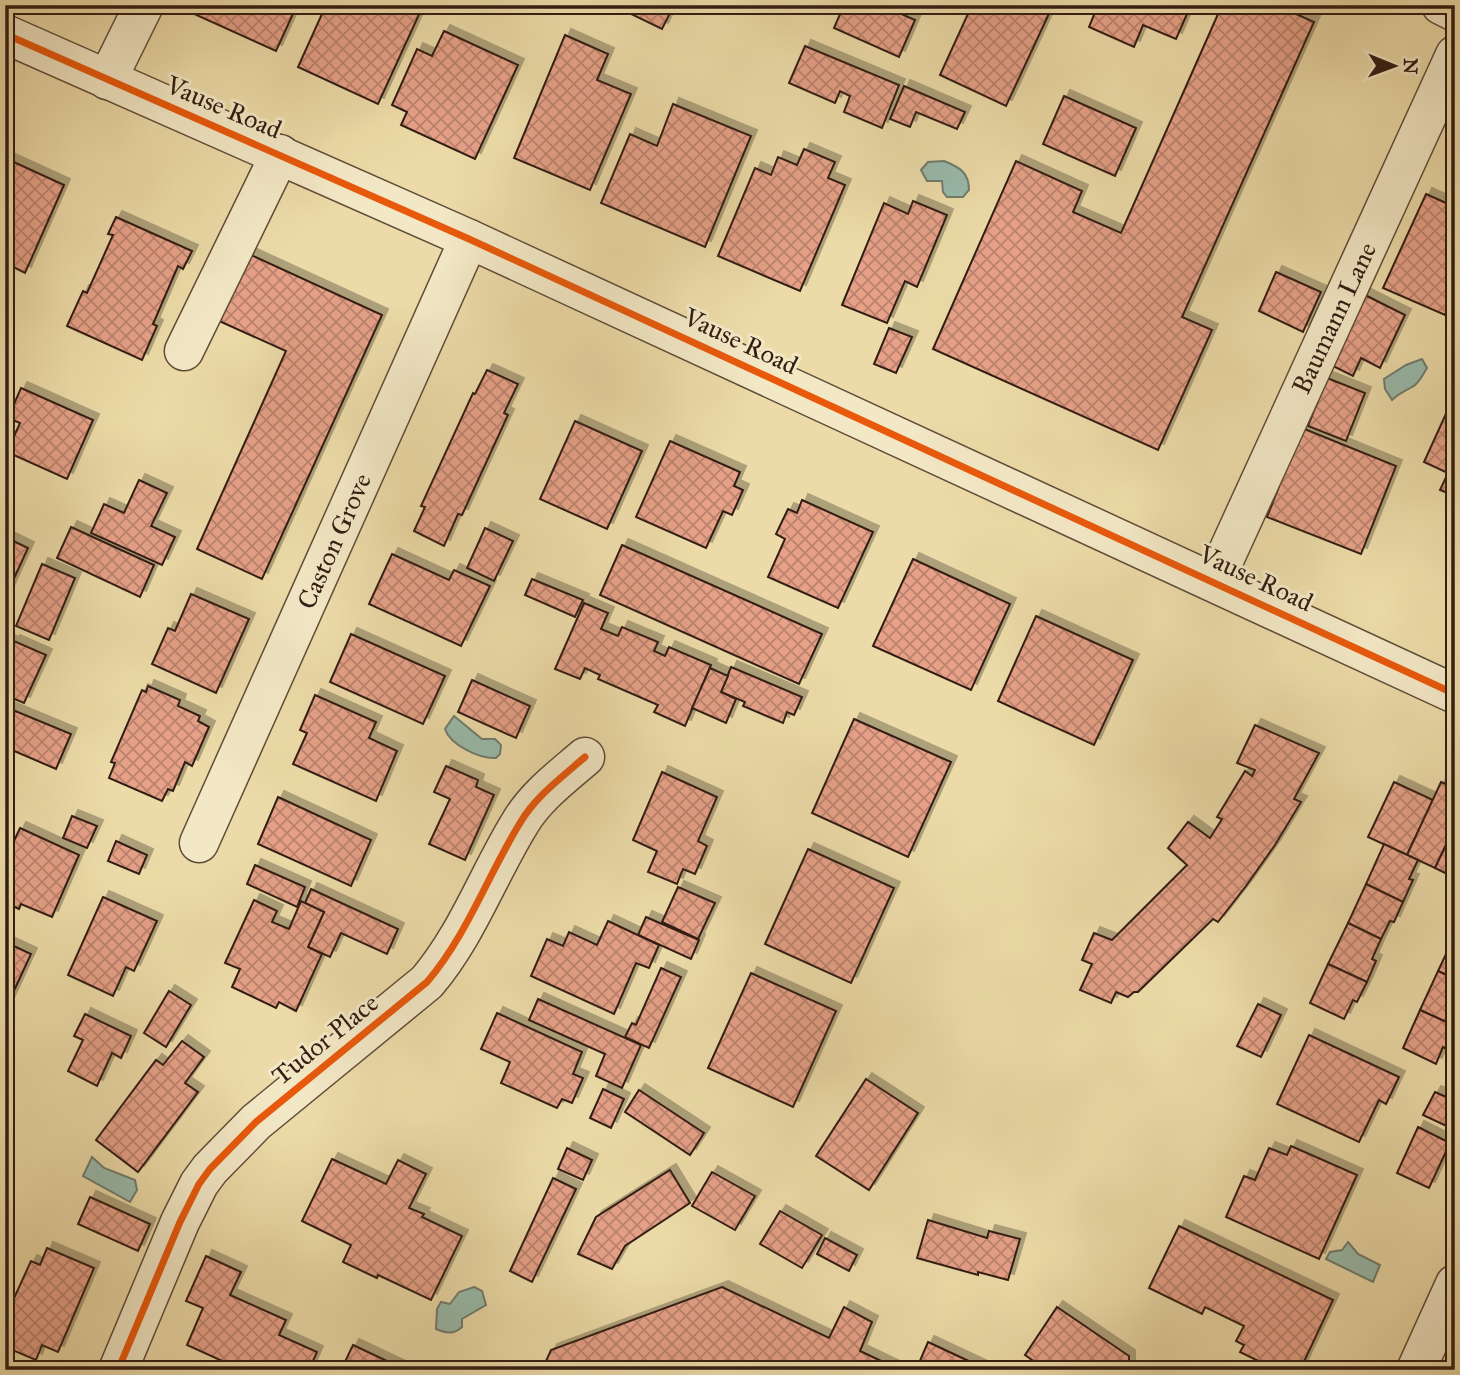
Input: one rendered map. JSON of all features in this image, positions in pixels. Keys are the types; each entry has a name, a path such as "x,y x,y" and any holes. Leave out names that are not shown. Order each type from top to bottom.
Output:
{"street":[{"path":"107,80 144,5"},
{"path":"1441,5 1455,12"},
{"name":"Vause Road","path":"5,34 469,239 1455,694"},
{"name":"Baumann Lane","path":"1214,582 1455,55"},
{"path":"184,351 280,154"},
{"name":"Caston Grove","path":"199,843 469,239"},
{"name":"Tudor Place","path":"118,1370 180,1223 199,1184 210,1169 256,1122 427,982 449,955 520,822 548,789 585,757"},
{"path":"1416,1370 1455,1284"}],"shaded area":[{"path":"944,161 965,174 969,190 963,197 947,197 943,192 942,181 927,181 921,170 928,162"},
{"path":"1422,359 1427,368 1419,381 1392,400 1385,389 1384,379 1406,365"},
{"path":"454,716 482,739 495,739 501,745 500,754 496,758 489,758 459,745 445,729"},
{"path":"92,1157 104,1168 135,1180 137,1190 130,1202 83,1176"},
{"path":"1348,1242 1358,1254 1380,1265 1373,1282 1326,1259 1330,1252 1342,1250"},
{"path":"474,1287 482,1291 486,1305 462,1319 462,1327 456,1331 436,1329 437,1309 441,1302 450,1304 459,1292"}],"building":[{"path":"195,5 297,5 276,51 192,13"},
{"path":"326,5 416,5 422,8 378,104 298,67"},
{"path":"630,5 674,5 662,29 627,12"},
{"path":"844,5 903,5 899,13 915,20 899,57 834,28"},
{"path":"972,5 1053,5 1006,106 940,75"},
{"path":"1098,5 1191,5 1176,39 1143,25 1134,47 1089,27"},
{"path":"1222,5 1276,5 1314,22 1182,317 1212,330 1158,450 933,349 1016,161 1082,191 1073,212 1121,233"},
{"path":"444,31 518,65 475,159 401,125 407,112 392,105 417,49 432,56"},
{"path":"565,35 608,54 597,80 631,94 590,190 514,158"},
{"path":"805,46 899,85 882,128 844,112 850,96 840,91 835,103 789,83"},
{"path":"904,86 965,112 957,129 916,112 910,127 890,119"},
{"path":"1064,96 1136,128 1115,176 1043,144"},
{"path":"673,104 751,136 705,247 601,203 630,134 657,146"},
{"path":"804,149 835,162 828,178 845,185 800,291 718,256 755,168 771,175 778,157 797,165"},
{"path":"5,158 64,185 25,273 5,263"},
{"path":"1426,194 1455,207 1455,294 1445,315 1383,288"},
{"path":"913,201 947,215 917,287 905,281 887,323 842,305 884,203 908,214"},
{"path":"116,217 192,251 183,269 178,266 153,324 157,326 142,360 67,326 83,291 87,293 113,235 108,234"},
{"path":"238,249 382,315 262,579 197,549 286,351 208,316"},
{"path":"1276,272 1321,292 1303,332 1259,311"},
{"path":"1363,294 1405,315 1380,368 1361,358 1353,376 1329,364"},
{"path":"889,328 912,337 896,373 874,364"},
{"path":"487,370 518,384 504,413 508,415 462,515 458,514 444,546 414,531 425,507 421,506 473,393 475,394"},
{"path":"1327,378 1365,393 1346,441 1308,426"},
{"path":"21,388 93,420 67,479 7,452 20,423 8,418"},
{"path":"1455,394 1455,496 1440,490 1448,473 1424,462"},
{"path":"575,421 642,451 607,529 540,499"},
{"path":"1302,428 1396,466 1361,554 1267,517"},
{"path":"670,441 740,472 734,486 743,490 732,515 723,511 706,548 636,517"},
{"path":"139,480 167,493 151,526 175,537 162,565 91,533 104,504 124,513"},
{"path":"802,500 873,532 838,608 768,577 785,539 776,534 788,509 797,513"},
{"path":"71,527 154,565 140,597 57,558"},
{"path":"485,528 513,541 494,581 467,568"},
{"path":"5,537 28,548 5,598"},
{"path":"622,545 822,634 799,684 600,595"},
{"path":"392,554 449,580 454,570 490,586 461,646 369,604"},
{"path":"913,559 1010,604 971,690 873,646"},
{"path":"42,564 75,578 49,640 16,626"},
{"path":"532,579 583,600 575,617 525,595"},
{"path":"191,594 249,619 216,693 152,664 168,628 175,631"},
{"path":"584,603 608,613 601,629 618,636 622,627 658,642 654,651 665,656 669,647 711,665 685,726 654,712 658,705 598,679 600,675 585,668 580,679 555,669"},
{"path":"1036,616 1133,660 1094,745 998,701"},
{"path":"351,634 445,676 423,724 330,682"},
{"path":"5,639 46,655 24,703 5,695"},
{"path":"731,667 802,697 794,715 787,712 783,723 743,706 745,702 721,692"},
{"path":"710,668 728,676 721,692 736,699 726,723 692,708"},
{"path":"472,680 530,706 516,738 458,712"},
{"path":"148,686 180,700 178,706 200,716 198,721 209,727 192,766 185,762 173,791 168,789 162,801 109,778 115,763 111,762 142,690 146,692"},
{"path":"315,695 376,722 369,738 397,751 376,801 293,764 307,733 300,730"},
{"path":"8,708 71,734 56,769 5,747 5,715"},
{"path":"854,719 951,762 908,857 812,813"},
{"path":"1255,725 1319,753 1294,799 1301,802 1275,845 1218,922 1213,919 1138,992 1128,997 1116,992 1111,1003 1080,990 1092,964 1082,960 1094,933 1112,940 1187,865 1168,848 1188,822 1210,838 1222,819 1217,817 1245,771 1252,776 1255,770 1237,763"},
{"path":"446,766 478,780 476,787 494,795 465,860 429,844 450,799 434,792"},
{"path":"662,772 717,797 698,841 707,846 695,874 683,869 677,884 648,872 657,851 633,840"},
{"path":"1394,782 1433,800 1407,855 1368,837"},
{"path":"1441,782 1455,788 1455,826 1435,868 1407,855"},
{"path":"278,797 371,840 351,886 258,844"},
{"path":"72,816 97,826 87,848 63,838"},
{"path":"1455,826 1455,878 1435,868"},
{"path":"20,828 79,855 52,917 21,904 19,909 5,902 5,860"},
{"path":"116,841 147,855 139,874 108,861"},
{"path":"1384,844 1418,860 1403,902 1366,884"},
{"path":"808,849 894,888 851,983 765,944"},
{"path":"255,865 305,887 297,907 247,884"},
{"path":"1366,884 1403,902 1394,922 1390,921 1381,939 1348,923"},
{"path":"678,887 715,903 698,939 662,922"},
{"path":"311,889 398,929 387,954 341,933 330,957 308,947 324,912 305,903"},
{"path":"103,897 157,921 134,971 126,967 113,996 68,975"},
{"path":"254,900 277,911 272,922 289,929 301,901 324,912 308,947 322,954 296,1011 279,1002 276,1008 232,987 240,969 225,963"},
{"path":"646,917 699,940 691,959 638,935"},
{"path":"608,921 659,945 649,968 636,963 614,1014 531,976 547,939 563,946 569,932 597,945"},
{"path":"1348,923 1381,939 1372,959 1376,961 1367,982 1328,964"},
{"path":"1455,935 1455,979 1438,971"},
{"path":"5,942 31,954 5,1010"},
{"path":"1328,964 1367,982 1357,1002 1353,1000 1344,1019 1310,1003"},
{"path":"661,968 681,977 649,1048 625,1037 632,1023 636,1025"},
{"path":"1438,971 1455,979 1455,1026 1420,1010"},
{"path":"751,973 836,1011 793,1107 708,1068"},
{"path":"169,991 191,1005 166,1047 144,1033"},
{"path":"538,999 641,1045 622,1088 596,1076 605,1054 529,1020"},
{"path":"1258,1004 1281,1015 1261,1057 1237,1046"},
{"path":"1420,1010 1455,1026 1455,1035 1448,1050 1443,1047 1436,1064 1403,1048"},
{"path":"497,1013 582,1052 573,1074 583,1078 572,1103 562,1099 557,1108 501,1083 510,1062 481,1049"},
{"path":"85,1014 131,1036 121,1058 112,1053 97,1086 68,1071 83,1040 74,1036"},
{"path":"1309,1035 1399,1077 1386,1104 1379,1100 1359,1142 1277,1104"},
{"path":"182,1041 204,1057 185,1083 198,1092 138,1172 96,1140 156,1060 163,1065"},
{"path":"866,1079 918,1113 869,1190 816,1156"},
{"path":"603,1089 624,1099 611,1128 590,1118"},
{"path":"639,1090 704,1133 690,1155 625,1112"},
{"path":"1435,1092 1455,1101 1455,1130 1423,1115"},
{"path":"1418,1127 1450,1143 1429,1188 1397,1173"},
{"path":"1291,1146 1357,1175 1319,1259 1226,1217 1244,1176 1255,1180 1269,1148 1287,1155"},
{"path":"567,1148 592,1160 583,1180 558,1169"},
{"path":"332,1159 386,1184 398,1160 426,1174 409,1208 462,1236 431,1300 343,1262 351,1245 302,1221"},
{"path":"670,1170 690,1203 625,1246 612,1269 578,1254 596,1217"},
{"path":"712,1172 755,1196 735,1230 692,1206"},
{"path":"553,1178 576,1189 532,1282 510,1271"},
{"path":"90,1197 150,1224 138,1251 78,1224"},
{"path":"780,1211 822,1235 802,1268 760,1244"},
{"path":"928,1220 987,1238 989,1231 1020,1239 1008,1280 978,1272 978,1275 917,1258"},
{"path":"1179,1226 1333,1300 1300,1370 1277,1370 1240,1352 1244,1345 1236,1341 1244,1326 1205,1307 1202,1314 1149,1288"},
{"path":"825,1238 857,1255 849,1271 817,1254"},
{"path":"47,1248 94,1268 58,1352 42,1345 36,1360 5,1347 8,1330 5,1329 5,1318 31,1261 40,1265"},
{"path":"206,1256 241,1272 230,1295 286,1320 279,1335 317,1352 309,1370 242,1370 187,1345 203,1308 186,1301"},
{"path":"722,1287 829,1338 844,1307 872,1322 860,1351 900,1370 542,1370 551,1350"},
{"path":"1057,1307 1129,1356 1129,1370 1033,1370 1039,1365 1025,1355"},
{"path":"928,1342 988,1370 916,1370"},
{"path":"353,1345 406,1370 341,1370"}],"cycle path":[{"path":"5,34 469,239 1455,694"},
{"path":"118,1370 180,1222 199,1184 210,1169 256,1122 427,982 454,945 526,813 550,787 585,757"}]}
